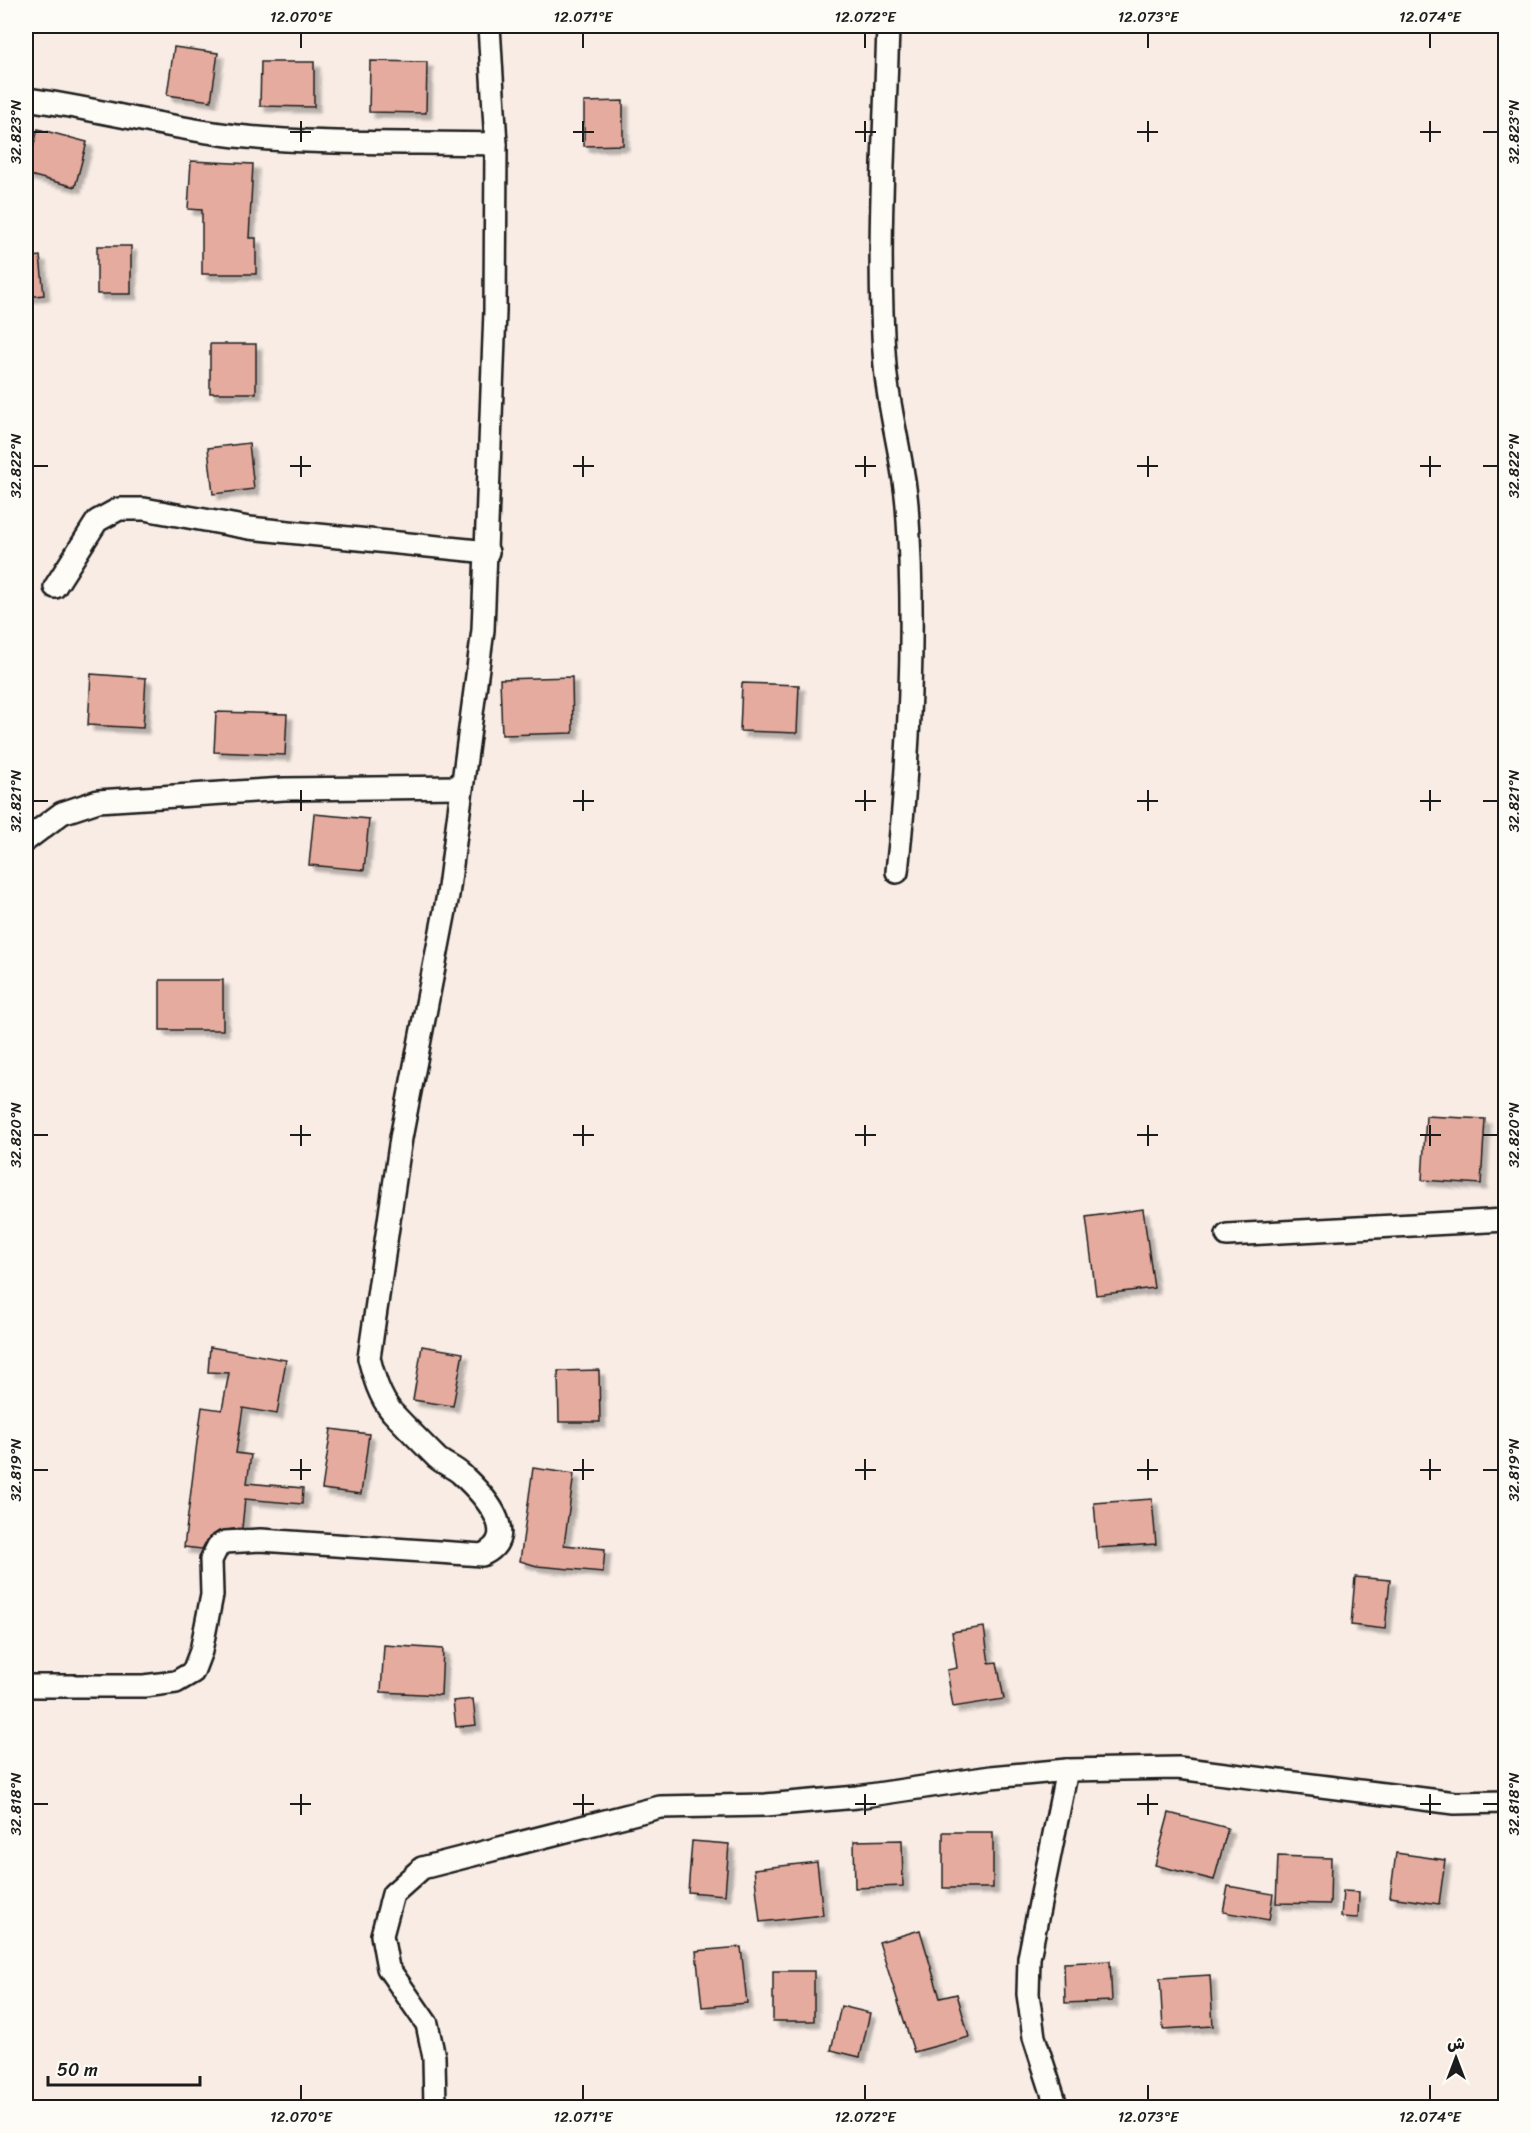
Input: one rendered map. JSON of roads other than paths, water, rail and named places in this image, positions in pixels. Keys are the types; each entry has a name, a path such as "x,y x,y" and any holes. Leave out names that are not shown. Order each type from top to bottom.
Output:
{"street":[{"path":"26,1686 144,1686 176,1682 193,1672 201,1651 212,1595 211,1560 218,1546 225,1542 261,1540 482,1555 494,1550 499,1543 499,1528 493,1508 459,1472 439,1460 391,1410 375,1384 369,1358 400,1138 448,895 483,630 488,552 495,310 496,144 489,26"},
{"path":"888,26 884,332 890,402 906,502 911,578 910,718 897,872"},
{"path":"26,99 189,130 260,138 321,142 496,144"},
{"path":"55,587 97,521 119,509 144,508 249,528 488,552"},
{"path":"26,840 62,813 98,801 284,789 462,787"},
{"path":"1227,1235 1506,1220"},
{"path":"435,2108 434,2057 427,2024 388,1968 382,1935 393,1894 422,1868 660,1807 766,1805 857,1797 991,1777 1067,1770 1178,1768 1455,1803 1506,1802"},
{"path":"1057,2108 1034,2037 1028,1994 1029,1958 1067,1770"}]}
